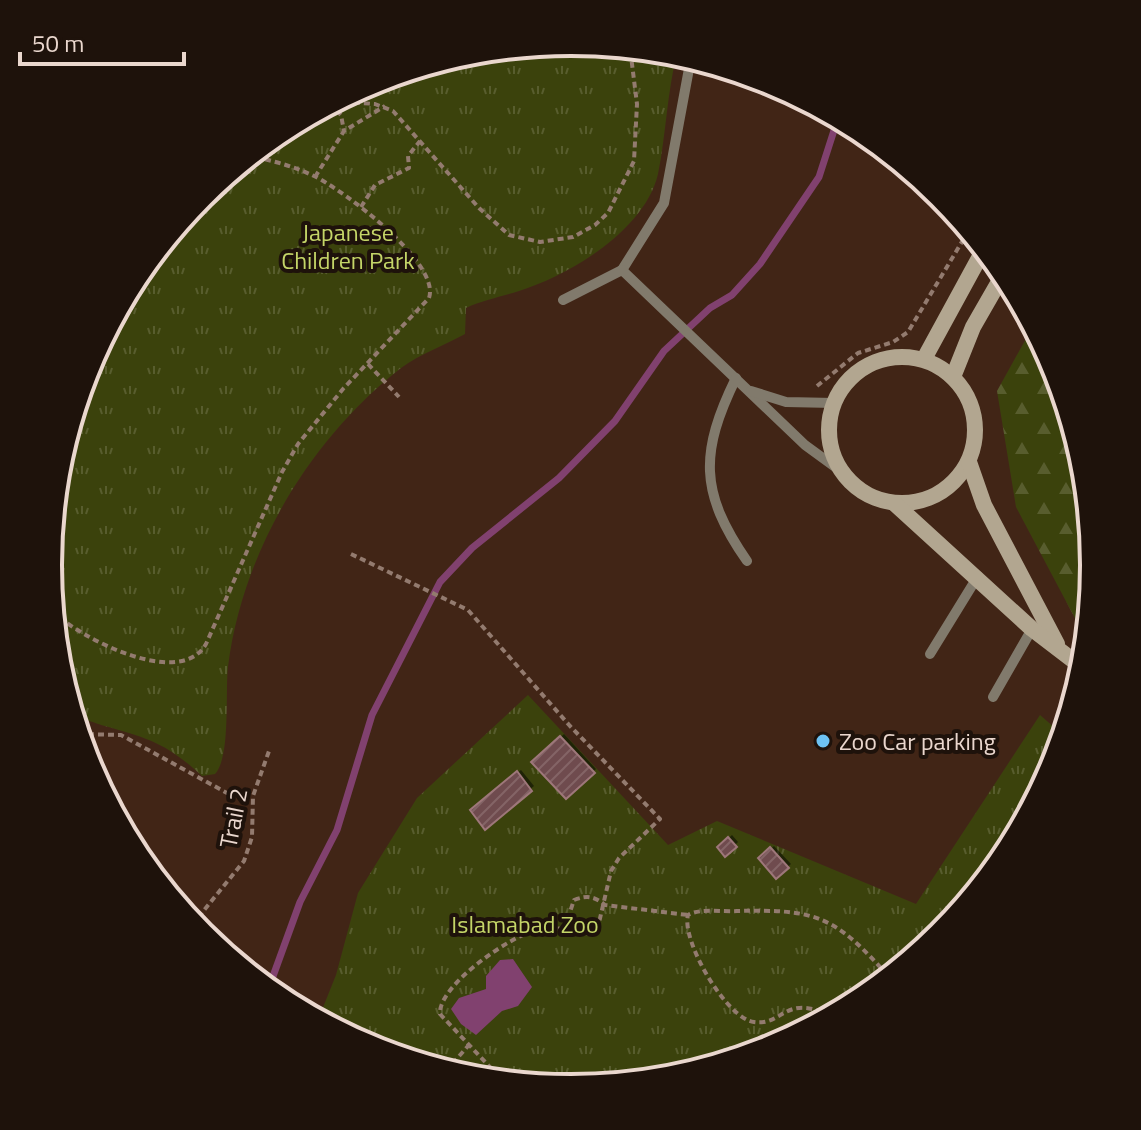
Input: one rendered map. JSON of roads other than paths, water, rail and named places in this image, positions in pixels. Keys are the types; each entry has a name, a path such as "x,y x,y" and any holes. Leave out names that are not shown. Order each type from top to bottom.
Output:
{"main road":[{"path":"924,359 978,260"},
{"path":"953,377 973,327 996,286"},
{"path":"899,356 924,359 953,377 968,395 975,418 976,441 969,462 956,481 938,495 916,503 894,503 865,493 842,472 830,444 829,418 834,403 853,375 874,361 899,356"},
{"path":"969,462 984,505 1061,649"},
{"path":"894,503 978,576 1032,629 1071,658"}],"lane":[{"path":"563,300 622,270 664,203 689,70"},
{"path":"622,270 805,445 842,472"},
{"path":"736,378 712,432 709,481 729,536 747,561"},
{"path":"749,391 786,402 834,403"},
{"path":"930,654 978,576"},
{"path":"993,697 1032,629"}],"waterway":[{"path":"273,977 300,902 337,830 372,715 440,582 472,548 559,478 615,421 664,351 710,308 732,295 760,264 819,177 834,130"}],"place":[{"name":"Zoo Car parking","path":"823,741"}],"park label":[{"name":"Japanese Children Park","path":"348,246"},
{"name":"Islamabad Zoo","path":"525,924"}]}
